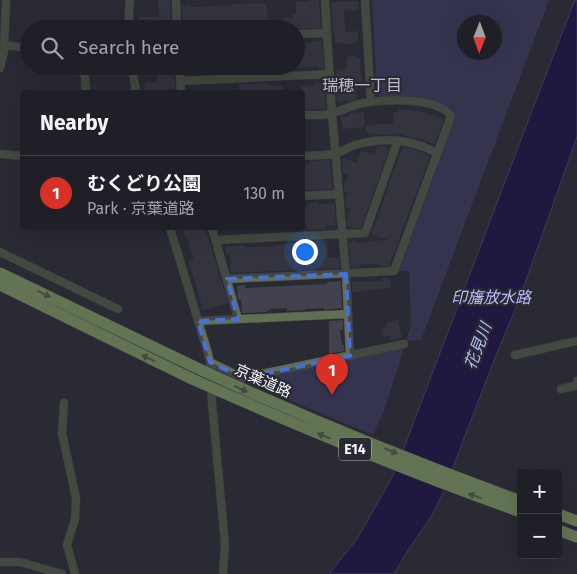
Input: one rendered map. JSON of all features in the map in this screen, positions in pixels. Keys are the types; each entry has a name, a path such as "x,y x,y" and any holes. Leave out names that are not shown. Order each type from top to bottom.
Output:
{"highway":[{"name":"京葉道路","path":"0,272 194,374"},
{"name":"京葉道路","path":"0,286 194,374 345,432 495,497 517,511"},
{"name":"京葉道路","path":"495,497 517,500"},
{"path":"562,513 577,516"},
{"path":"562,514 577,521"},
{"path":"562,527 577,532"},
{"path":"562,531 577,537"}],"street":[{"path":"0,68 4,45 6,0"},
{"path":"129,20 130,0"},
{"path":"176,0 177,20"},
{"path":"325,0 338,194 346,274 350,356"},
{"path":"365,0 370,102"},
{"path":"305,34 327,33"},
{"path":"4,45 20,46"},
{"path":"180,81 330,74"},
{"path":"85,75 86,90"},
{"path":"133,75 136,90"},
{"path":"180,75 181,90"},
{"path":"227,279 394,271 451,116 447,110 431,104 398,100 370,102 332,114 305,115"},
{"path":"305,156 335,154 352,146 371,141 398,140 426,147 437,153"},
{"path":"216,240 364,233 398,140"},
{"path":"0,154 20,156"},
{"path":"305,196 338,194"},
{"path":"171,230 210,362 225,544 223,574"},
{"path":"213,230 238,319"},
{"path":"0,252 118,309"},
{"path":"198,321 348,314"},
{"path":"515,355 577,340"},
{"path":"210,362 243,378 404,344"},
{"path":"560,389 575,386 577,381"},
{"path":"64,403 62,433 76,498 75,519 67,545 76,574"},
{"path":"0,562 20,562 62,574"}],"highlighted area":[{"path":"346,274 350,356 243,378 210,362 198,321 238,319 227,279"}],"shaded area":[{"path":"372,0 549,0 421,340 406,341 411,326 409,271 398,271 428,192 453,117 452,109 427,100 380,96 377,93"},
{"path":"404,348 385,408 373,435 243,381"}],"water":[{"name":"印旛放水路","path":"575,0 577,0 577,137 519,300 443,493 431,517 394,574 329,574 357,539 394,474"}],"building":[{"path":"158,0 170,0 171,20 139,20 139,17 159,17"},
{"path":"319,0 321,28 305,28 305,20 283,20 283,18 293,18 292,14 296,14 296,2"},
{"path":"358,1 358,10 344,11 345,32 358,31 358,41 353,41 353,44 335,43 331,2"},
{"path":"232,4 266,4 268,20 183,20 182,6 203,7"},
{"path":"313,41 322,41 324,69 319,69 317,66 305,67 305,43 313,43"},
{"path":"356,56 356,58 360,58 362,77 362,86 356,86 357,99 337,101 336,70 347,69 347,57"},
{"path":"157,75 174,75 175,89 145,90 145,83 157,82"},
{"path":"267,83 268,86 282,85 283,90 239,90 239,85"},
{"path":"314,83 324,83 326,109 305,109 305,90 302,90 301,86 315,85"},
{"path":"398,109 422,112 444,119 435,144 405,135 366,133 366,125 393,124 394,112 398,113"},
{"path":"364,112 365,127 342,129 341,117 349,116 349,113"},
{"path":"377,146 389,149 361,228 347,226 350,209 346,208 345,200 348,193 344,192 344,187 348,175 343,173 342,158 357,163 361,150 375,155"},
{"path":"403,147 430,156 393,257 389,266 360,264 360,267 351,267 349,242 389,240 371,234"},
{"path":"330,160 333,189 305,190 305,164 309,163 309,161"},
{"path":"308,203 334,203 336,225 325,226 326,229 307,230 307,227 305,227 305,205 308,205"},
{"path":"183,230 206,230 228,303 203,310 189,261 194,260 187,238 185,238"},
{"path":"327,240 328,258 339,258 340,268 231,273 230,254 226,254 226,246 276,246"},
{"path":"382,278 390,278 391,288 352,292 352,282 382,281"},
{"path":"341,281 342,308 287,311 287,308 270,309 267,312 242,313 241,300 238,299 237,286 245,285 245,288 287,286 327,284 327,282"},
{"path":"343,320 343,329 340,330 344,351 329,354 329,321"},
{"path":"398,320 402,338 390,340 389,336 383,337 381,328 387,327 386,323"}],"place":[{"name":"むくどり公園","path":"332,395"}],"district":[{"name":"瑞穂一丁目","path":"362,85"}],"water label":[{"name":"花見川","path":"478,346"}]}
